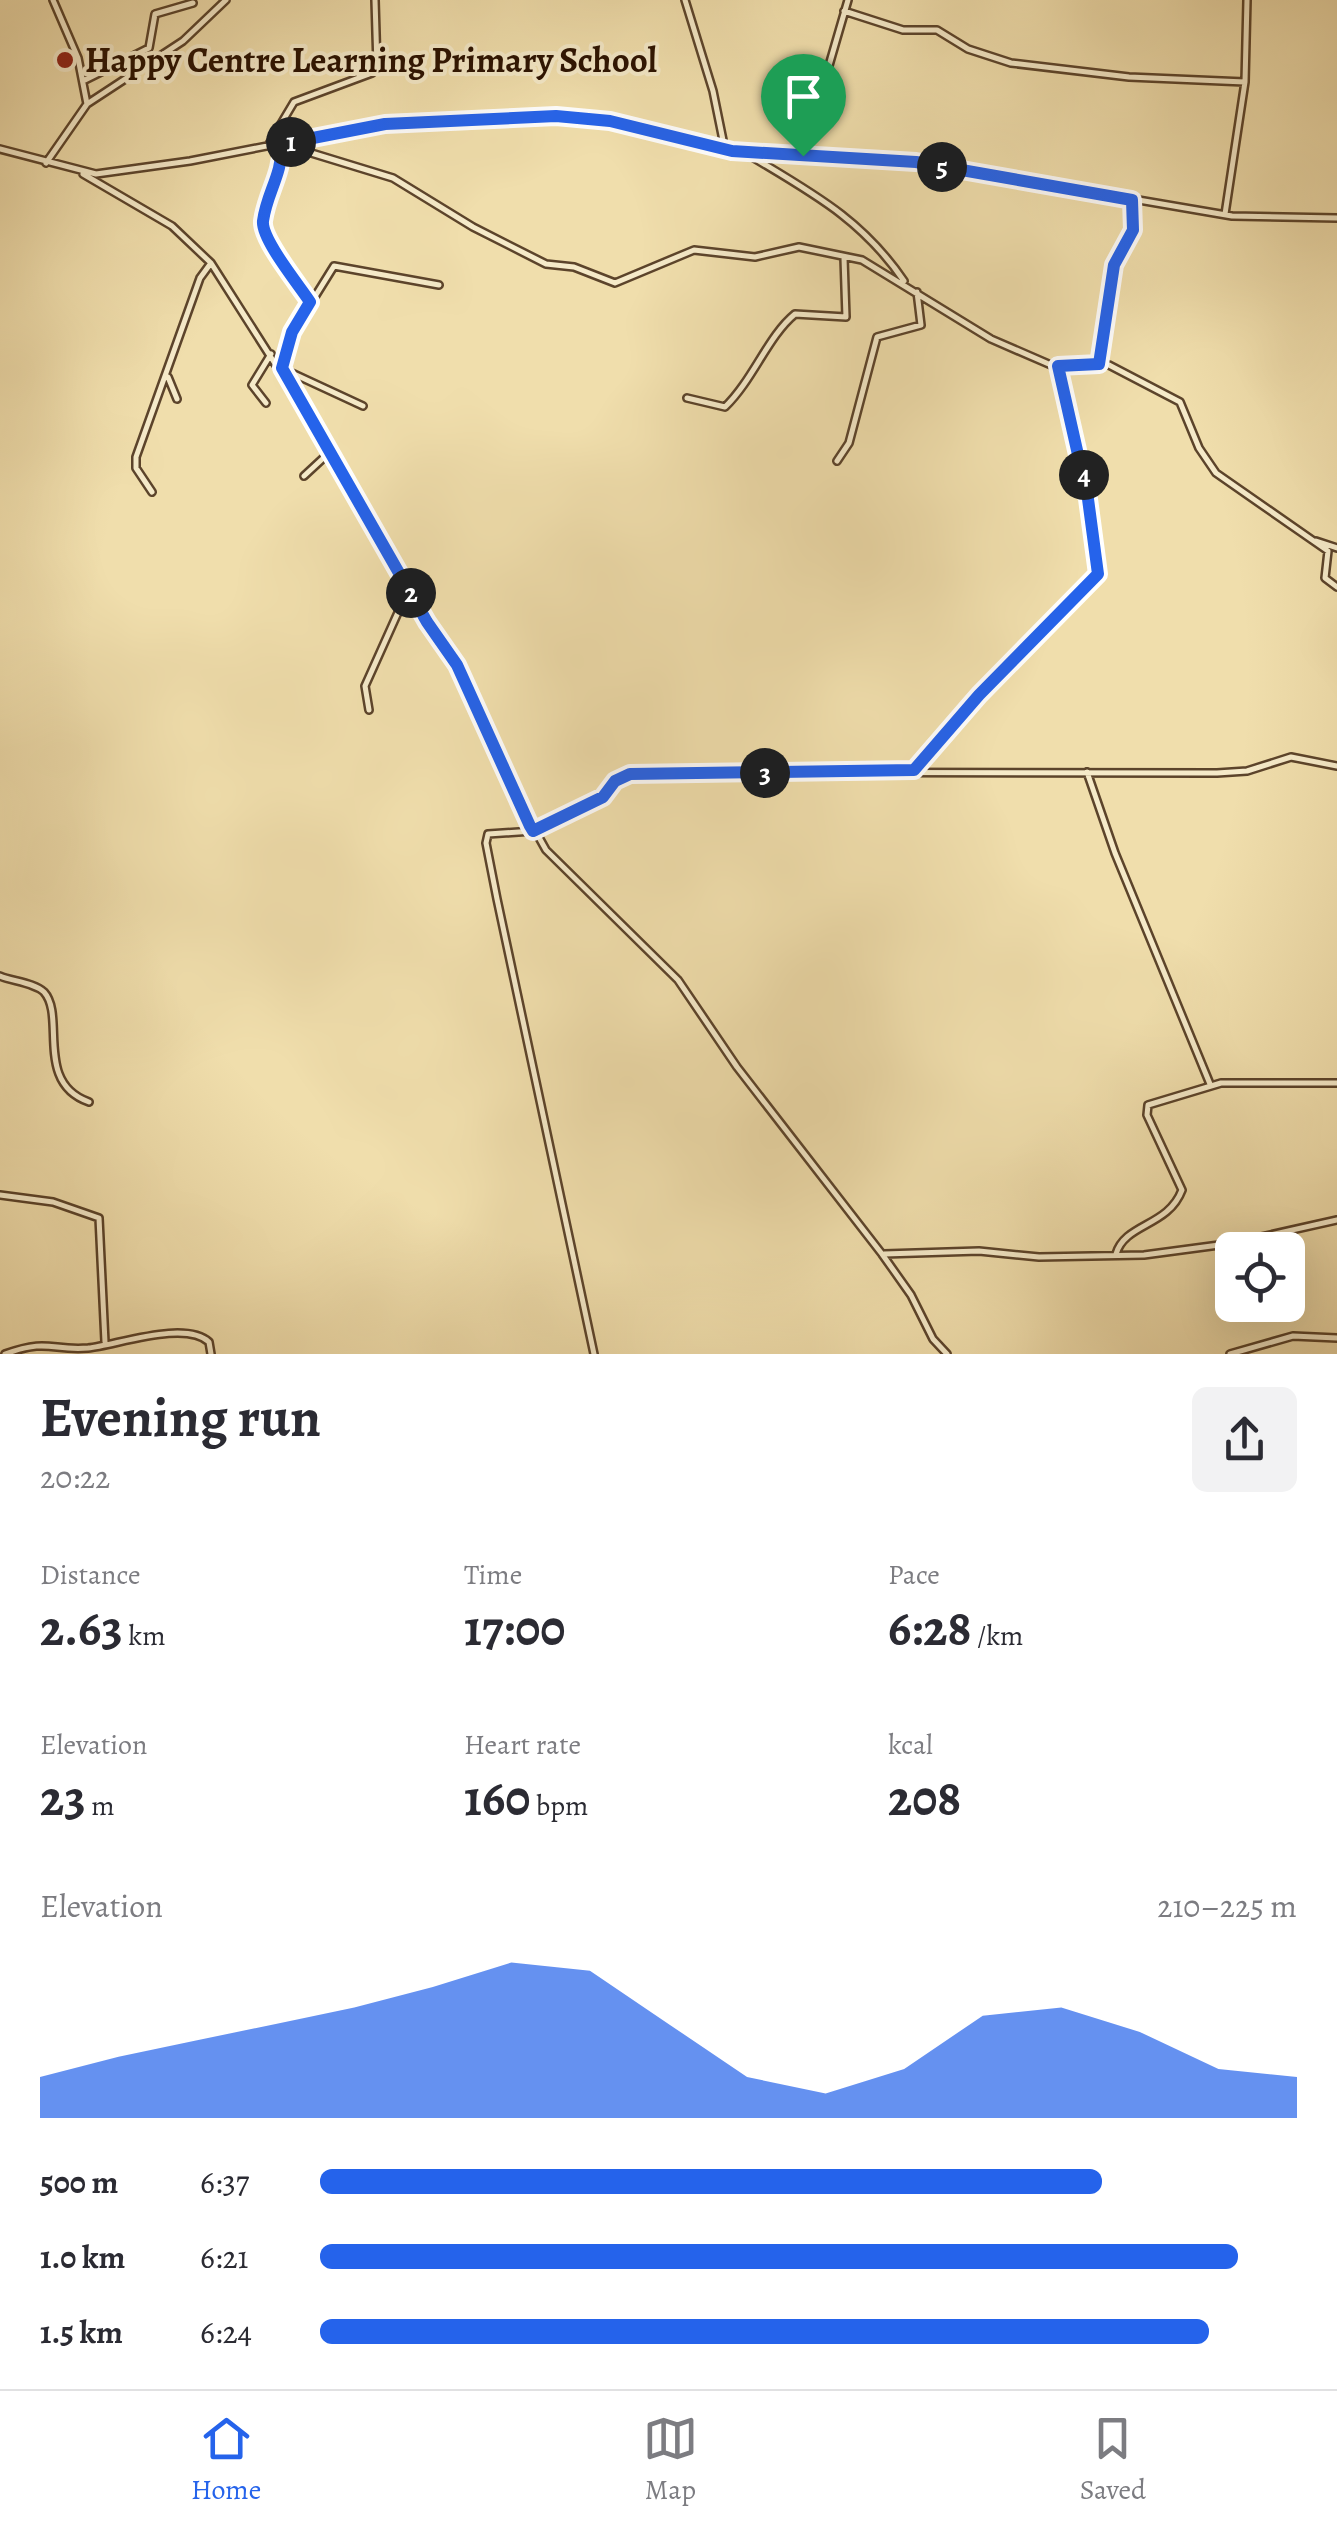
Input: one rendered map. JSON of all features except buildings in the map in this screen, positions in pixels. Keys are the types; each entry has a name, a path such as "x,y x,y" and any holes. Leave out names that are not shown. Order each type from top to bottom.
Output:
{"street":[{"path":"53,0 78,58 86,104"},
{"path":"46,163 86,104 183,41 226,0"},
{"path":"269,144 294,102 364,78 377,66 375,0"},
{"path":"685,0 713,90 725,150"},
{"path":"803,156 848,0"},
{"path":"1224,214 1245,82 1247,0"},
{"path":"83,81 149,48 156,14 193,3"},
{"path":"844,12 903,30 937,30 968,49 988,52 1011,64 1128,77 1245,82"},
{"path":"83,174 190,161 385,124 542,116 610,121 746,153 916,162 1224,214 1337,218"},
{"path":"282,144 394,178 473,228 546,264 574,267 615,283 694,250 755,257 799,248 862,260 982,335 1058,366 1099,364 1117,368 1180,402 1199,448 1216,472 1328,551 1325,578 1337,587"},
{"path":"282,144 282,170 263,221 265,236 310,302"},
{"path":"0,149 83,174 172,226 210,263 282,368 457,665 502,773 533,831 563,868 632,931 678,980 737,1067 882,1254 911,1295 933,1340 948,1354"},
{"path":"746,153 830,202 872,237 907,286"},
{"path":"1099,364 1114,265 1133,230 1132,200"},
{"path":"686,398 725,407 750,380 785,322 795,314 846,316 844,258"},
{"path":"152,492 136,468 136,457 198,282 210,263"},
{"path":"282,368 292,332 334,266 439,285"},
{"path":"838,461 850,443 877,337 921,325 917,292"},
{"path":"266,403 252,384 270,354"},
{"path":"914,770 979,695 1098,574 1088,499 1058,366"},
{"path":"282,368 364,406"},
{"path":"167,374 177,399"},
{"path":"304,476 331,452"},
{"path":"1311,540 1337,548"},
{"path":"368,710 365,686 409,588"},
{"path":"594,1354 486,842 492,832 533,831 603,797 615,781 630,774 1247,771 1296,757 1337,766"},
{"path":"1087,772 1120,865 1210,1084"},
{"path":"0,976 34,986 46,995 59,1070 75,1094 89,1102"},
{"path":"1116,1254 1124,1238 1169,1212 1182,1190 1147,1115 1148,1105 1210,1084 1337,1083"},
{"path":"0,1195 53,1202 99,1218 105,1342"},
{"path":"882,1254 1144,1255 1213,1247 1337,1220"},
{"path":"5,1354 41,1342 85,1348 105,1342 193,1334 209,1342 210,1354"},
{"path":"1230,1354 1293,1336 1337,1338"}],"place":[{"name":"Happy Centre Learning Primary School","path":"65,60"}],"route":[{"path":"556,116 610,121 732,151 803,156 916,162 1132,200 1133,230 1114,265 1099,364 1058,366 1080,457 1098,574 979,695 914,770 630,774 615,781 603,797 533,831 502,773 457,665 427,622 402,572 282,368 292,332 304,318 310,302 265,236 263,221 282,170 282,144 385,124 556,116"}]}
